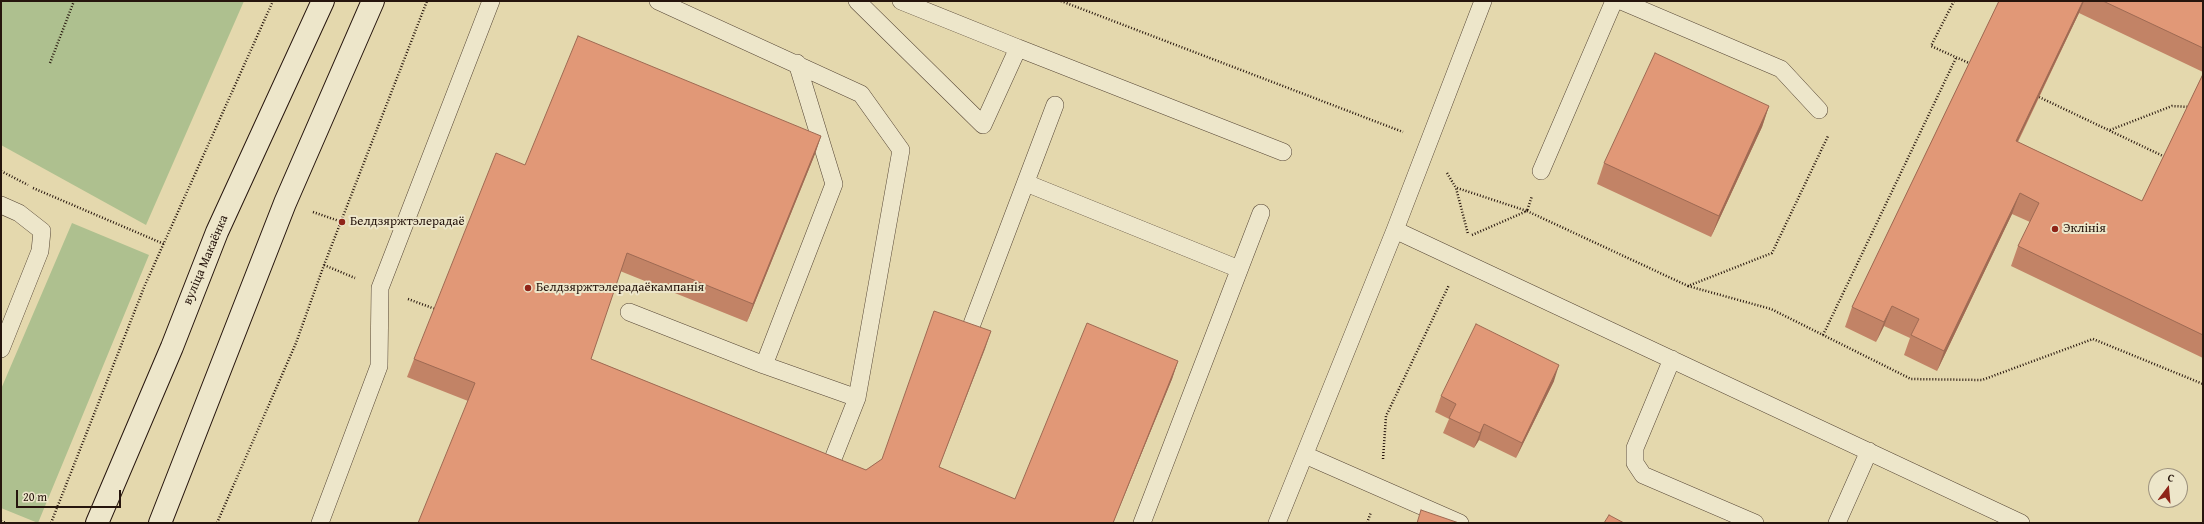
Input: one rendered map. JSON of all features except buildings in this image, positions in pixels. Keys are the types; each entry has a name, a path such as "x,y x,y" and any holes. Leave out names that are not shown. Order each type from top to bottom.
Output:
{"street":[{"name":"вуліца Макаёнка","path":"97,523 172,347 217,232 323,1"},
{"path":"160,523 285,203 373,1"}],"lane":[{"path":"320,523 379,366 380,288 491,1"},
{"path":"658,1 797,63 861,94 901,150 857,398 831,464"},
{"path":"857,1 983,125 1018,48"},
{"path":"901,1 1283,152"},
{"path":"1277,523 1395,230 1483,1"},
{"path":"1541,171 1614,1"},
{"path":"1622,1 1781,69 1819,110"},
{"path":"764,365 834,184 797,63"},
{"path":"972,324 1055,105"},
{"path":"1026,183 1239,269"},
{"path":"1,204 20,213 42,231 40,251 1,349"},
{"path":"1142,523 1261,213"},
{"path":"1395,230 1461,259 2021,523"},
{"path":"629,312 764,365 857,398"},
{"path":"1672,358 1635,448 1635,463 1643,475 1755,523"},
{"path":"1837,523 1869,451"},
{"path":"1305,455 1460,523"}],"path":[{"path":"50,64 74,1"},
{"path":"51,523 145,285 273,1"},
{"path":"216,523 296,342 427,1"},
{"path":"1061,1 1429,142 1456,188 1468,237 1527,211 1541,171"},
{"path":"1954,1 1931,46 1971,64"},
{"path":"1822,335 1956,58"},
{"path":"2039,97 2166,157"},
{"path":"2109,130 2172,106 2190,107"},
{"path":"1688,286 1772,253 1832,127 1819,110"},
{"path":"33,187 164,244"},
{"path":"1456,188 1527,211 1688,286 1771,309 1911,379 1982,380 2093,339 2203,384"},
{"path":"1381,488 1386,416 1461,259"},
{"path":"1,521 6,523"}],"green space":[{"path":"1,1 244,1 146,225 1,145"},
{"path":"72,223 149,255 38,523 1,508 1,389"}],"place":[{"name":"Белдзяржтэлерадаё","path":"342,222"},
{"name":"Эклінія","path":"2055,229"},
{"name":"Белдзяржтэлерадаёкампанія","path":"528,288"}]}
